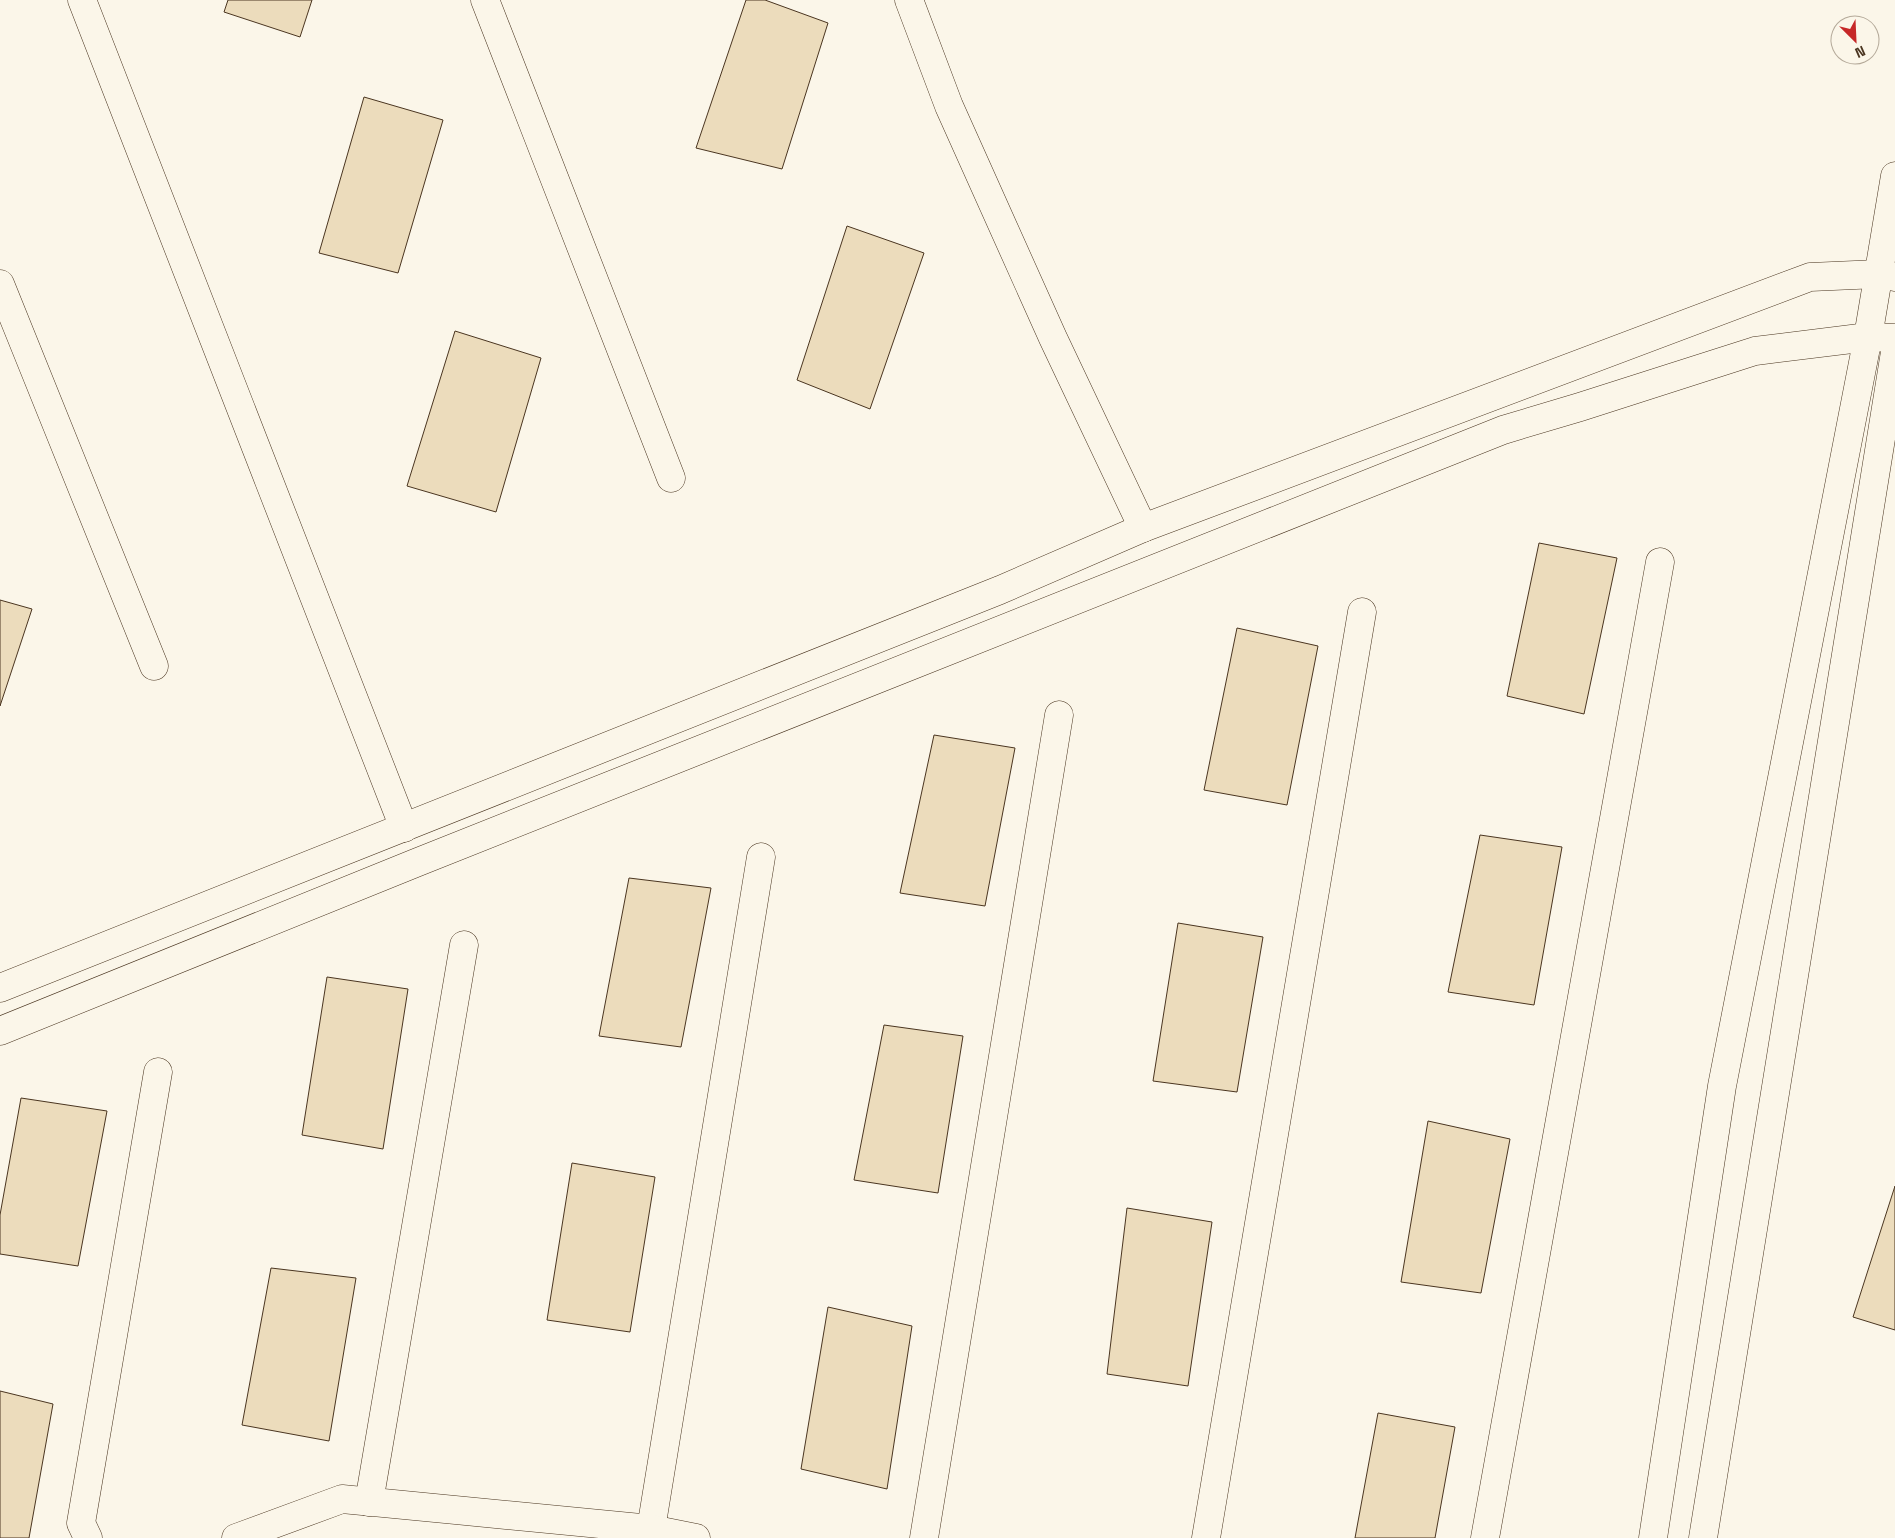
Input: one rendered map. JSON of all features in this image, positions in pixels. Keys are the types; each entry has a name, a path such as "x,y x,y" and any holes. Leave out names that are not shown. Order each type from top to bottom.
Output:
{"street":[{"path":"82,0 404,828"},
{"path":"486,0 671,478"},
{"path":"909,0 953,115 1053,338 1143,528"},
{"path":"1653,1538 1722,1086 1868,337 1887,276 1895,176"},
{"path":"0,988 1000,590 1143,528 1810,277 1887,276"},
{"path":"0,284 154,666"},
{"path":"0,1031 400,869 1503,430 1755,351 1868,337 1895,338"},
{"path":"1703,1538 1895,352"},
{"path":"1485,1538 1660,562"},
{"path":"1206,1538 1362,612"},
{"path":"924,1538 1059,715"},
{"path":"651,1529 761,857"},
{"path":"369,1502 464,945"},
{"path":"88,1538 81,1523 158,1072"},
{"path":"236,1538 342,1499 651,1529 696,1538"}],"building":[{"path":"228,0 312,0 300,37 224,12"},
{"path":"746,0 765,0 828,23 782,169 696,148"},
{"path":"364,97 443,120 398,273 319,253"},
{"path":"847,226 924,253 870,409 797,380"},
{"path":"455,331 541,358 496,512 407,486"},
{"path":"1539,543 1617,558 1584,714 1507,696"},
{"path":"0,600 32,609 0,706"},
{"path":"1237,628 1318,646 1287,805 1204,790"},
{"path":"934,735 1015,748 985,906 900,893"},
{"path":"1480,835 1562,847 1534,1005 1448,992"},
{"path":"629,878 711,888 681,1047 599,1036"},
{"path":"1178,923 1263,937 1237,1092 1153,1081"},
{"path":"327,977 408,989 383,1149 302,1135"},
{"path":"884,1025 963,1036 938,1193 854,1180"},
{"path":"21,1098 107,1111 78,1266 0,1254 0,1215"},
{"path":"1428,1121 1510,1139 1481,1293 1401,1282"},
{"path":"572,1163 655,1177 630,1332 547,1320"},
{"path":"1895,1186 1895,1330 1853,1317"},
{"path":"1127,1208 1212,1222 1188,1386 1107,1374"},
{"path":"271,1268 356,1278 329,1441 242,1425"},
{"path":"828,1307 912,1326 887,1489 801,1469"},
{"path":"0,1391 53,1404 29,1538 0,1538"},
{"path":"1378,1413 1455,1427 1435,1538 1355,1538"}]}
